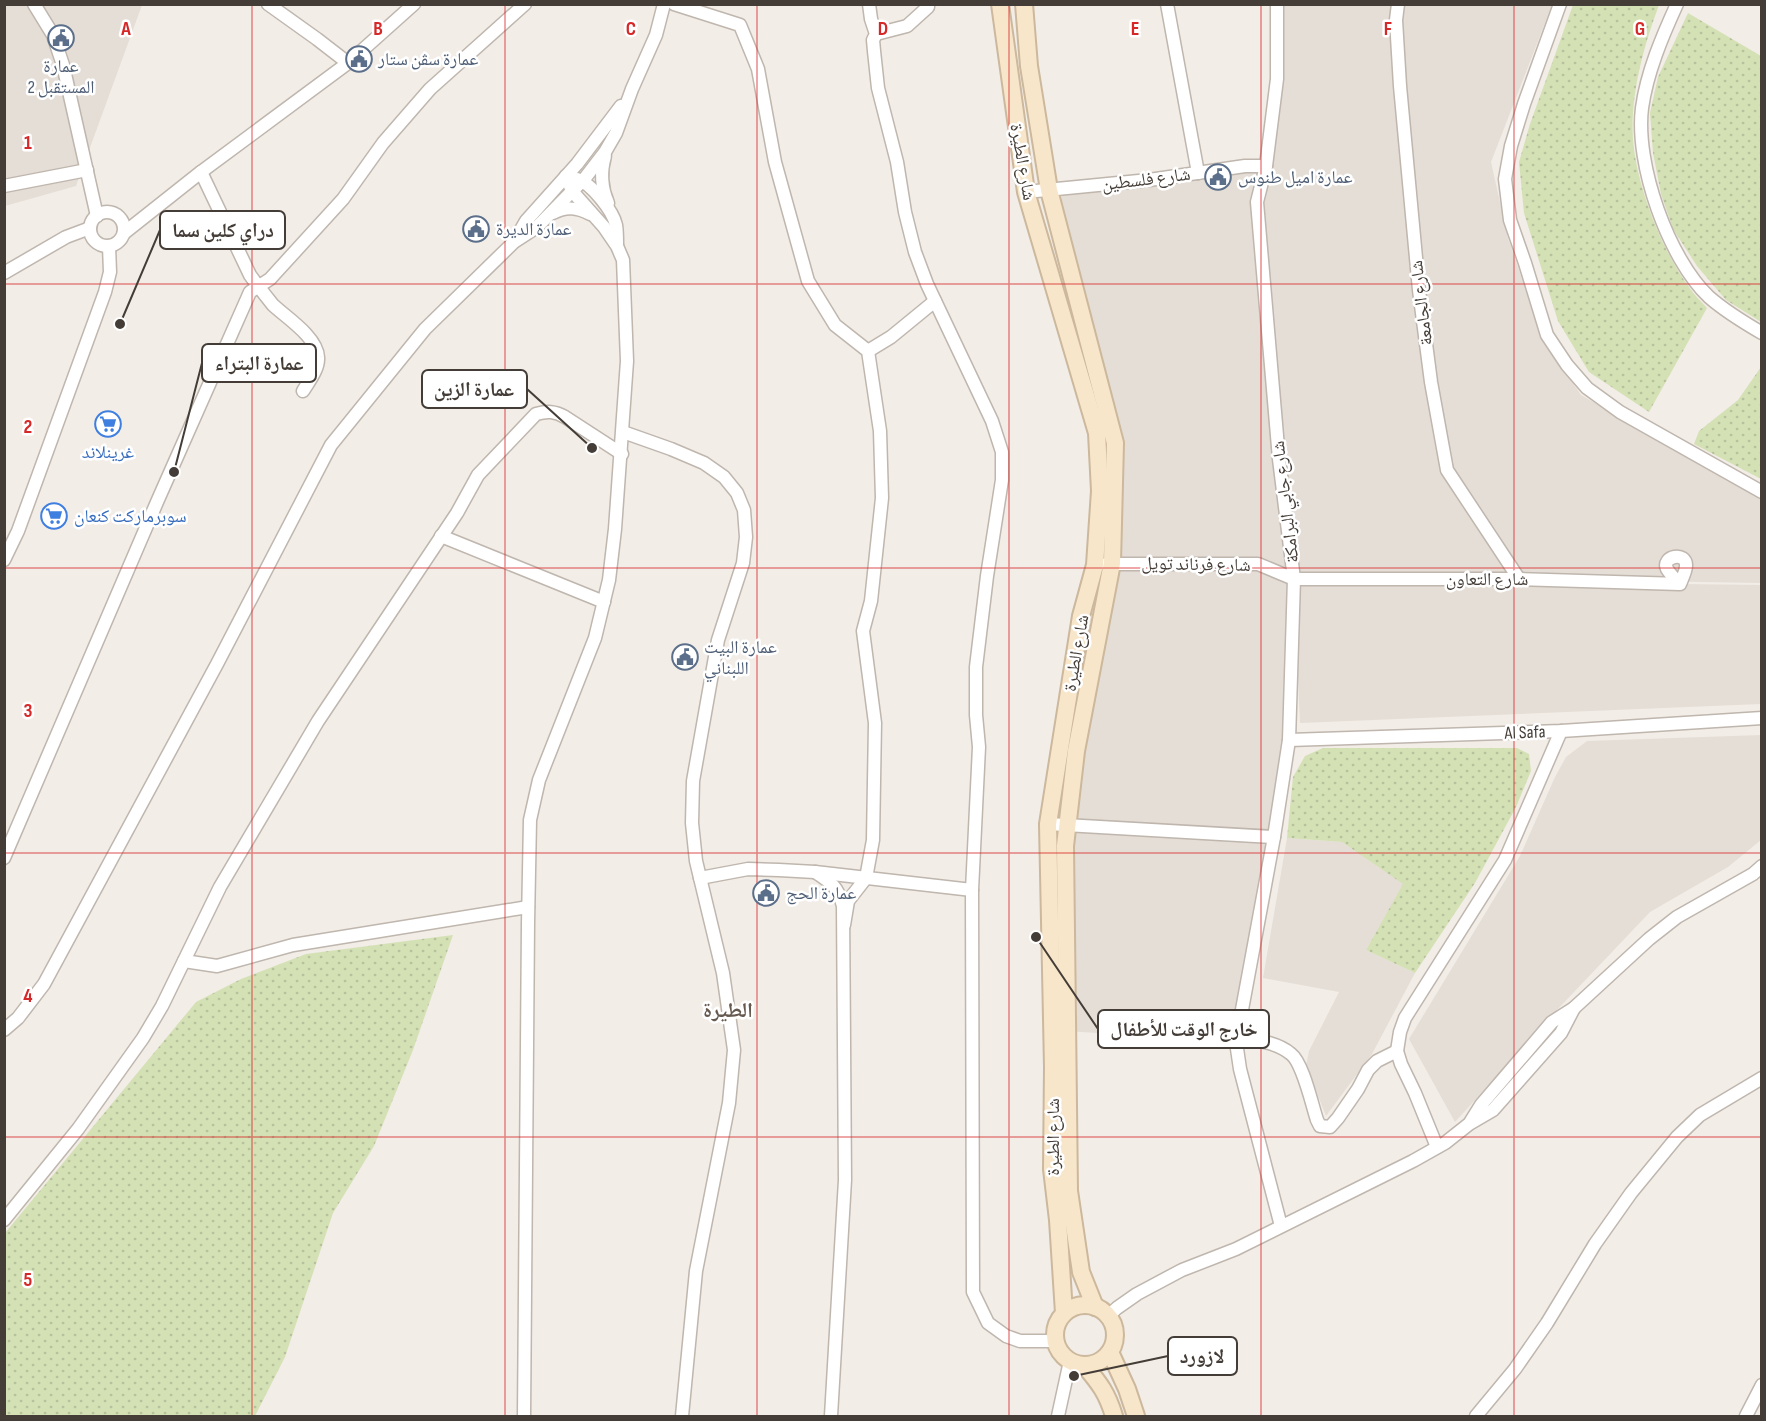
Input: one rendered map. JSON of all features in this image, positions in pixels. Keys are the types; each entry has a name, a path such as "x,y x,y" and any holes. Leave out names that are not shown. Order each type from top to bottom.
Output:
{"main road":[{"name":"شارع الطيرة","path":"1000,4 1026,192 1097,433 1100,491 1095,565 1081,616 1048,824 1053,1067 1052,1169 1064,1313"},
{"name":"شارع الطيرة","path":"1024,4 1029,66 1049,190 1115,443 1112,563 1076,751 1065,857 1069,1191 1081,1272 1101,1312"},
{"path":"1078,1363 1097,1363 1107,1356 1113,1347 1115,1335 1113,1323 1101,1312 1085,1305 1073,1307 1064,1313 1057,1324 1054,1335 1057,1347 1064,1357 1078,1363 1100,1383 1108,1397 1114,1416"},
{"path":"1110,1352 1127,1389 1136,1416"}],"street":[{"path":"34,4 53,35 63,65 97,216"},
{"path":"268,4 348,63"},
{"path":"124,233 123,222 115,214 105,212 91,222 93,239 97,243 109,246 119,242 124,233 201,172 348,63 414,4"},
{"path":"4,858 250,292 270,279 344,199 383,143 430,89 525,4"},
{"path":"4,1030 18,1018 49,975 217,664 331,445 425,329 514,242 537,227 582,181 605,152 616,133 632,89 656,35 664,4"},
{"path":"674,4 740,25 758,69 775,162 808,281 835,325 868,351 880,431 882,498 871,601 863,631 875,723 873,840 866,878 848,901 844,926"},
{"path":"869,4 876,33 873,40 873,51 878,88 897,162 905,212 915,252 935,301 992,421 1002,452 1002,480 988,567 976,667 979,747 972,890 973,1292 988,1323 1006,1336 1020,1341 1056,1341"},
{"path":"876,33 907,26 928,7 928,4"},
{"path":"1167,4 1198,173"},
{"name":"شارع جابي البرامكة","path":"1277,4 1277,79 1266,166 1257,202 1279,459 1294,579 1289,740 1274,837 1236,1042 1240,1069 1281,1227"},
{"name":"شارع الجامعة","path":"1398,4 1396,20 1400,86 1419,290 1431,382 1447,470 1519,579"},
{"path":"1560,4 1511,146 1505,179 1510,220 1526,263 1547,335 1587,388 1612,406 1761,492"},
{"path":"1677,4 1662,35 1642,108 1641,132 1644,160 1665,229 1694,280 1709,296 1761,333"},
{"path":"514,242 526,221 566,176 632,89"},
{"path":"605,152 602,168 603,194 616,226 617,246"},
{"name":"شارع فلسطين","path":"1026,192 1149,180 1245,166 1266,166"},
{"path":"4,186 87,170"},
{"path":"201,172 250,275 274,306 312,340 317,350 319,358 316,368 303,391"},
{"path":"566,176 582,181 604,202 613,216"},
{"path":"524,1416 530,820 539,780 596,638 609,580 622,454 627,361 623,260 604,227 572,191 566,176"},
{"path":"549,214 568,207 584,210 595,216"},
{"path":"4,273 66,237 90,228"},
{"path":"4,560 18,531 105,292 110,272 109,246"},
{"path":"868,351 891,337 935,301"},
{"path":"4,1220 78,1129 143,1038 162,1006 220,887 318,721 457,513 478,475 536,414 556,411 622,454"},
{"path":"623,432 704,463 724,477 737,493 744,510 746,537 743,563 718,640 693,781 692,823 696,861 723,973 734,1050 729,1103 696,1271 682,1416"},
{"path":"441,537 604,602"},
{"name":"شارع فرناند تويل","path":"1095,565 1112,563 1258,564 1294,579"},
{"name":"شارع التعاون","path":"1294,579 1519,579 1680,584"},
{"name":"Al Safa","path":"1289,740 1561,731 1761,718"},
{"path":"1437,1148 1401,1064 1397,1050 1400,1032 1405,1018 1505,860 1561,731"},
{"path":"1048,824 1274,837"},
{"path":"1101,1312 1117,1308 1137,1294 1182,1270 1236,1249 1437,1148 1469,1124 1481,1105 1552,1022 1574,1008 1649,939 1677,917 1753,874 1761,866"},
{"path":"700,878 748,869 815,872 972,890"},
{"path":"815,872 834,884 840,895 844,926 845,1180 831,1416"},
{"path":"184,961 217,966 293,945 528,907"},
{"path":"1237,1037 1266,1042 1293,1055 1299,1065 1317,1120 1320,1126 1325,1127 1330,1127 1338,1119 1368,1070 1377,1060 1397,1050"},
{"path":"1476,1416 1515,1369 1595,1244 1631,1193 1677,1137 1700,1114 1761,1078"},
{"path":"1058,1416 1078,1363"},
{"path":"1746,1416 1761,1385"}],"shaded area":[{"path":"5,5 142,5 76,186 5,206"},
{"path":"1277,5 1552,5 1491,162 1508,238 1543,340 1581,395 1761,499 1761,583 1519,579 1761,585 1761,704 1300,723 1294,586 1274,837 1236,1042 1066,1031 1067,824 1112,563 1111,425 1057,222 1063,188 1266,166"},
{"path":"1761,735 1761,840 1728,867 1650,912 1455,1122 1409,1039 1520,856 1566,757 1587,741"},
{"path":"1287,838 1342,842 1404,884 1366,950 1415,973 1372,1054 1326,1116 1306,1066 1309,1051 1339,992 1263,978"}],"green space":[{"path":"1573,5 1659,5 1643,53 1636,88 1633,122 1635,157 1645,196 1669,255 1693,293 1707,308 1649,412 1589,372 1558,321 1524,213 1519,162 1530,124"},
{"path":"1688,13 1761,56 1761,322 1726,300 1697,266 1673,229 1661,194 1653,153 1650,113 1658,77"},
{"path":"1761,367 1761,479 1694,444 1699,431 1738,400"},
{"path":"1323,748 1517,748 1529,754 1531,771 1516,807 1475,883 1415,973 1366,950 1403,884 1342,842 1287,838 1293,777 1305,756"},
{"path":"453,935 413,1050 374,1146 333,1213 285,1357 255,1416 5,1416 5,1233 196,1002 241,979 306,954"}],"place":[{"name":"عمارة المستقبل 2","path":"61,38"},
{"name":"عمارة سڤن ستار","path":"359,59"},
{"name":"عمارة اميل طنوس","path":"1218,177"},
{"name":"عمارة الديرة","path":"476,229"},
{"name":"دراي كلين سما","path":"120,324"},
{"name":"غرينلاند","path":"108,424"},
{"name":"عمارة الزين","path":"592,448"},
{"name":"عمارة البتراء","path":"174,472"},
{"name":"سوبرماركت كنعان","path":"54,516"},
{"name":"عمارة البيت اللبناني","path":"685,657"},
{"name":"عمارة الحج","path":"766,893"},
{"name":"خارج الوقت للأطفال","path":"1036,937"},
{"name":"لازورد","path":"1074,1376"}],"district":[{"name":"الطيرة","path":"728,1010"}]}
